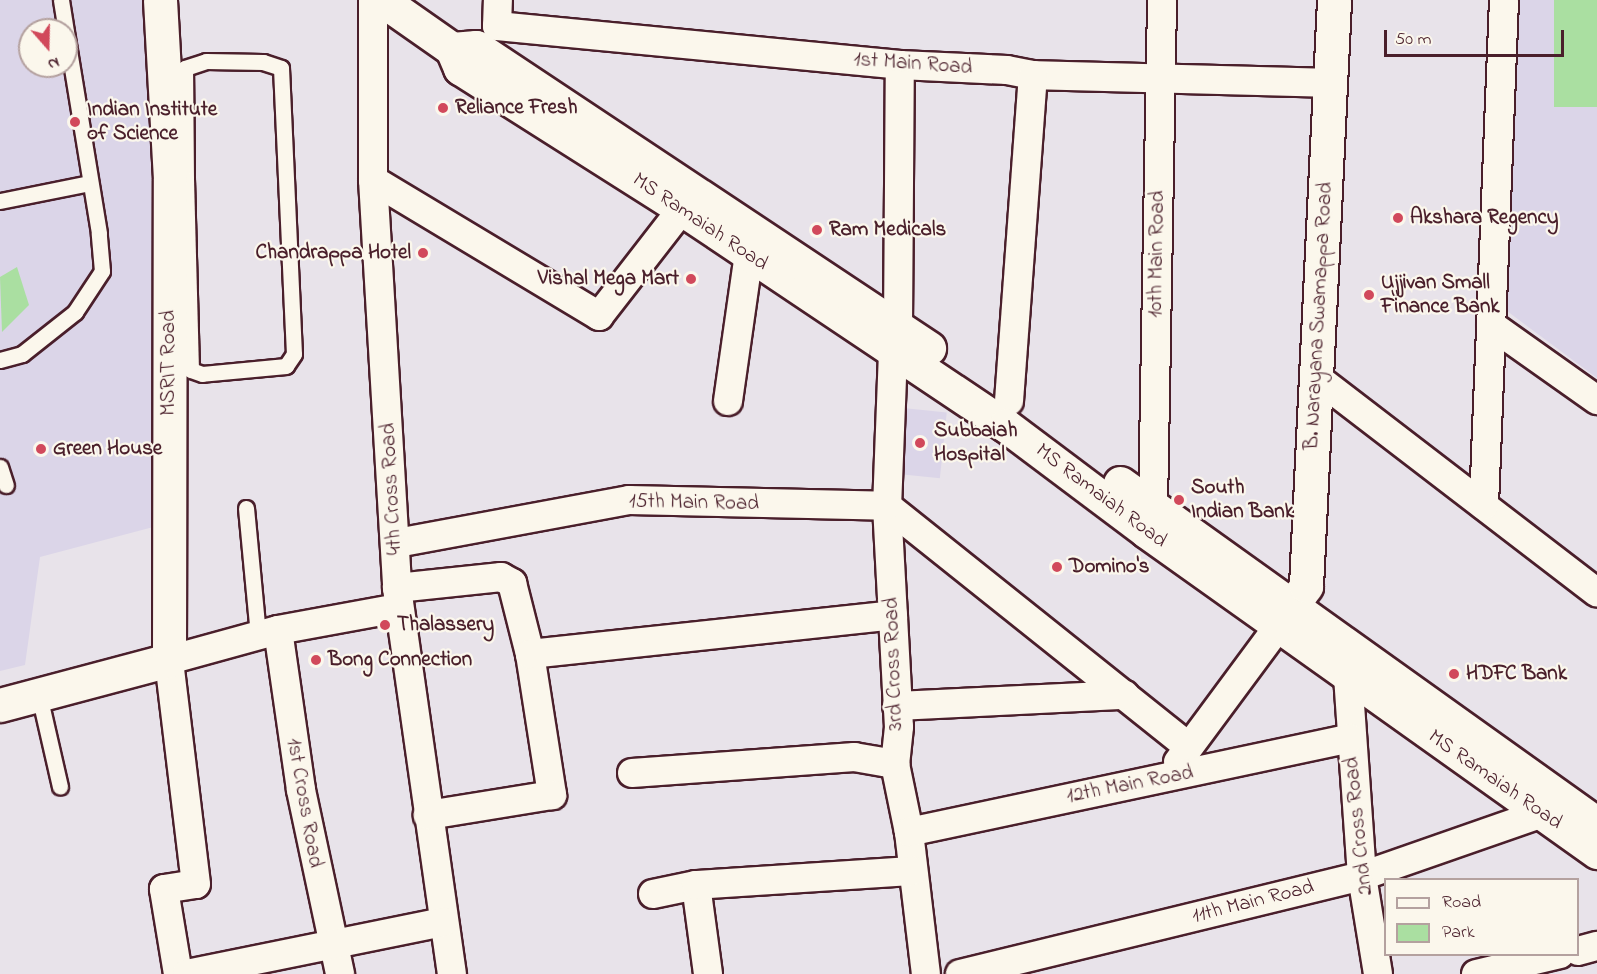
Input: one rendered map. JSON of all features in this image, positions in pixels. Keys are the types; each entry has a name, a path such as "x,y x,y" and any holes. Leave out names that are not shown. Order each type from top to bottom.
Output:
{"main road":[{"name":"MSRIT Road","path":"160,0 178,179 169,660"},
{"name":"MS Ramaiah Road","path":"382,0 452,49 460,68 749,254 896,340 1009,400 1153,507 1287,614 1348,676 1540,814 1597,852"},
{"name":"B. Narayana Swamappa Road","path":"1287,614 1306,586 1334,0"},
{"name":"MS Ramaiah Road","path":"452,49 476,47 896,340 1146,531 1287,614 1597,824"},
{"path":"0,705 169,660"}],"street":[{"name":"4th Cross Road","path":"373,0 373,180 397,543 398,598 452,974"},
{"name":"10th Main Road","path":"1153,507 1162,0"},
{"path":"1484,505 1504,0"},
{"path":"452,49 497,13"},
{"name":"1st Main Road","path":"497,13 900,65 1007,70 1033,75 1160,82 1330,83"},
{"name":"3rd Cross Road","path":"900,65 896,340 887,506 897,706 895,764 909,832 926,974"},
{"path":"1009,400 1033,75"},
{"path":"373,180 599,316 682,209"},
{"path":"728,402 749,254"},
{"path":"1491,325 1597,400"},
{"path":"1316,377 1597,593"},
{"name":"15th Main Road","path":"397,543 629,500 887,506"},
{"path":"887,506 1188,746"},
{"path":"178,974 164,890 196,884 169,660 398,598 501,576 512,583 530,654 552,795 428,815"},
{"path":"1167,779 1188,746 1287,614"},
{"path":"530,654 892,615"},
{"name":"1st Cross Road","path":"268,633 332,946 340,974"},
{"name":"2nd Cross Road","path":"1348,676 1350,738 1362,876 1378,974"},
{"path":"897,706 1125,695"},
{"name":"12th Main Road","path":"909,832 1167,779 1350,738"},
{"path":"632,773 854,757 895,764"},
{"name":"11th Main Road","path":"960,974 1362,876 1540,814"},
{"path":"653,894 696,885 913,871"},
{"path":"696,885 708,974"},
{"path":"187,974 443,922"},
{"path":"1579,951 1597,946"},
{"path":"1494,972 1553,956"}],"lane":[{"path":"61,0 64,18"},
{"path":"206,60 263,62 280,68 294,354 286,366 202,374 191,370 178,179 185,68 206,60"},
{"path":"0,360 22,354 75,312 102,271 73,78"},
{"path":"0,201 90,183"},
{"path":"0,467 6,485"},
{"path":"246,508 268,633"},
{"path":"39,695 60,787"}],"shaded area":[{"path":"0,0 148,0 157,526 40,557 25,665 0,671"},
{"path":"1517,0 1597,0 1597,378 1503,308"},
{"name":"Subbaiah Hospital","path":"903,408 947,413 940,478 896,474"}],"green space":[{"path":"1554,0 1597,0 1597,107 1554,107"},
{"path":"17,267 29,305 2,332 0,277"}],"place":[{"name":"Reliance Fresh","path":"443,108"},
{"name":"Indian Institute of Science","path":"75,122"},
{"name":"Akshara Regency","path":"1398,218"},
{"name":"Ram Medicals","path":"817,230"},
{"name":"Chandrappa Hotel","path":"423,253"},
{"name":"Vishal Mega Mart","path":"691,279"},
{"name":"Ujjivan Small Finance Bank","path":"1369,295"},
{"name":"Subbaiah Hospital","path":"920,443"},
{"name":"Green House","path":"41,449"},
{"name":"South Indian Bank","path":"1179,500"},
{"name":"Domino's","path":"1057,567"},
{"name":"Thalassery","path":"385,625"},
{"name":"Bong Connection","path":"316,660"},
{"name":"HDFC Bank","path":"1454,674"}]}
